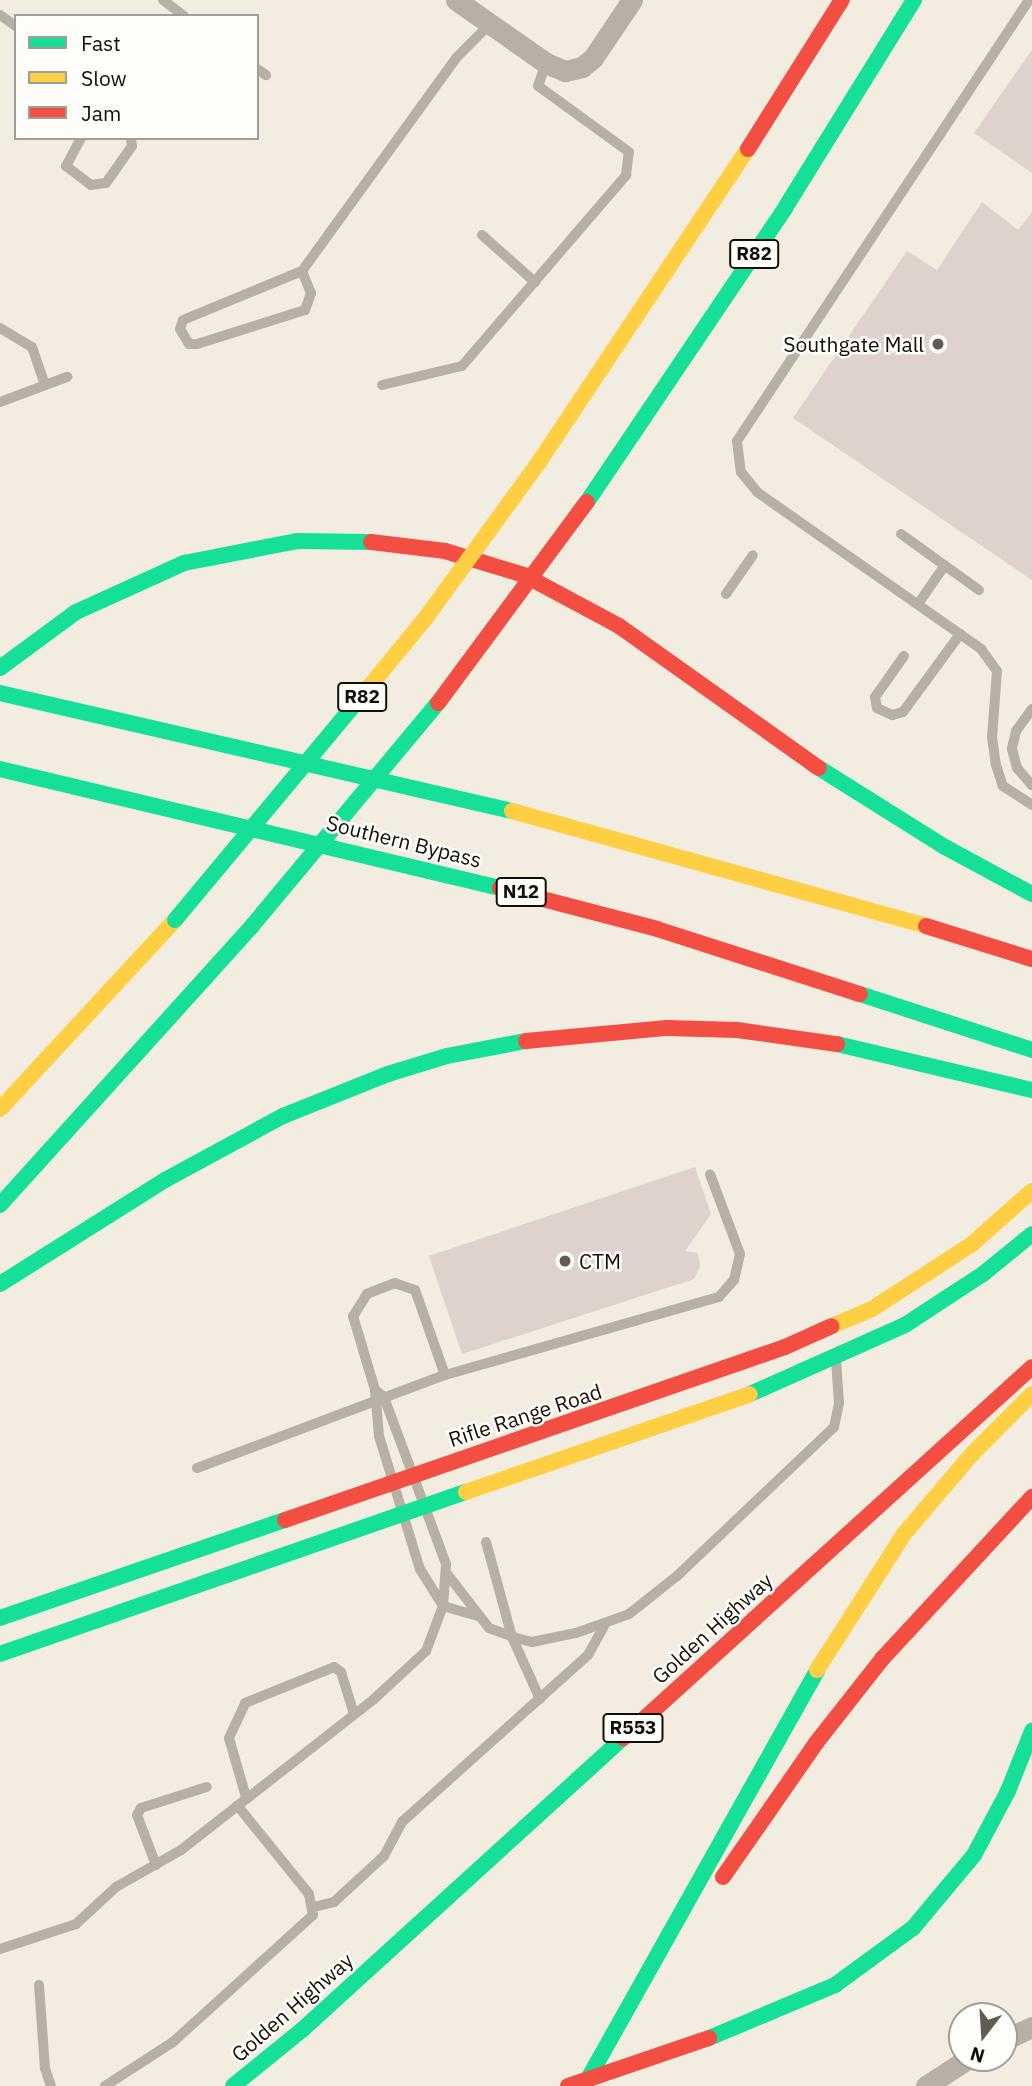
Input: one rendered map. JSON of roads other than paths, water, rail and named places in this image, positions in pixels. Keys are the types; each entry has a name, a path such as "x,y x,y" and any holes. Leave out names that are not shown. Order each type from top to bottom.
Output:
{"main road":[{"path":"827,26 832,0"},
{"name":"R82","path":"0,1110 174,920 425,619 537,465 842,0"},
{"name":"R82","path":"0,1205 252,926 436,705 587,502 785,208 914,0"},
{"path":"894,36 928,0"},
{"path":"0,668 58,623 111,593 184,563 284,542 390,542 495,564 568,596 619,626 841,783 945,848 1032,894"},
{"path":"0,692 436,791 860,905 1032,959"},
{"name":"Southern Bypass","path":"0,769 534,895 668,933 1032,1050"},
{"path":"0,1284 165,1180 283,1116 388,1074 530,1040 667,1028 749,1031 858,1047 1032,1090"},
{"name":"Rifle Range Road","path":"0,1618 393,1480 647,1396 830,1328 872,1309 930,1272 1028,1195"},
{"path":"0,1654 427,1502 784,1382 836,1360 914,1319 983,1274 1032,1234"},
{"name":"Golden Highway","path":"233,2086 302,2030 1032,1367"},
{"path":"584,2086 843,1623 904,1534 972,1454 1032,1394"},
{"path":"620,2025 816,1743 953,1578 1032,1497"},
{"path":"568,2086 709,2038 835,1985 913,1928 974,1855 1008,1791 1032,1731"}],"street":[{"path":"456,0 546,63 565,71 587,64 632,0"},
{"path":"926,2086 948,2072"}],"lane":[{"path":"163,0 181,14"},
{"path":"1029,0 737,442 741,472 757,492 981,649 997,671 992,737 996,765 1003,786 1032,805"},
{"path":"303,271 311,293 305,310 197,344 189,344 180,329 183,320 303,271 456,58 490,24"},
{"path":"382,384 462,366 578,237 631,166 629,152 538,86 546,63"},
{"path":"80,140 66,166 91,185 106,183 132,146 131,140"},
{"path":"482,234 535,282"},
{"path":"0,328 33,347 46,385"},
{"path":"0,402 67,377"},
{"path":"901,534 979,590"},
{"path":"726,594 753,555"},
{"path":"918,604 945,565"},
{"path":"904,656 875,697 877,708 891,715 903,712 960,634"},
{"path":"1032,709 1016,732 1012,749 1017,768 1032,785"},
{"path":"197,1468 377,1396 719,1297 734,1280 740,1254 710,1174"},
{"path":"445,1375 419,1295 408,1286 380,1286 367,1294 353,1316 377,1396 393,1480 405,1510 420,1569 443,1606 479,1616"},
{"path":"377,1396 427,1502 448,1575 489,1628 532,1642 604,1626 629,1614 677,1576 834,1427 839,1403 836,1360"},
{"path":"485,1542 512,1637 540,1699"},
{"path":"0,1949 76,1924 116,1887 156,1866 419,1661 443,1606 448,1575"},
{"path":"314,1908 334,1902 374,1865 403,1821 588,1655 604,1626"},
{"path":"105,2086 173,2042 310,1919 314,1908 309,1895 242,1801 229,1738 245,1703 334,1667 341,1672 354,1714"},
{"path":"156,1866 136,1815 141,1808 207,1787"},
{"path":"39,1985 45,2068 51,2086"}],"place":[{"name":"Southgate Mall","path":"938,344"},
{"name":"CTM","path":"565,1261"}]}
